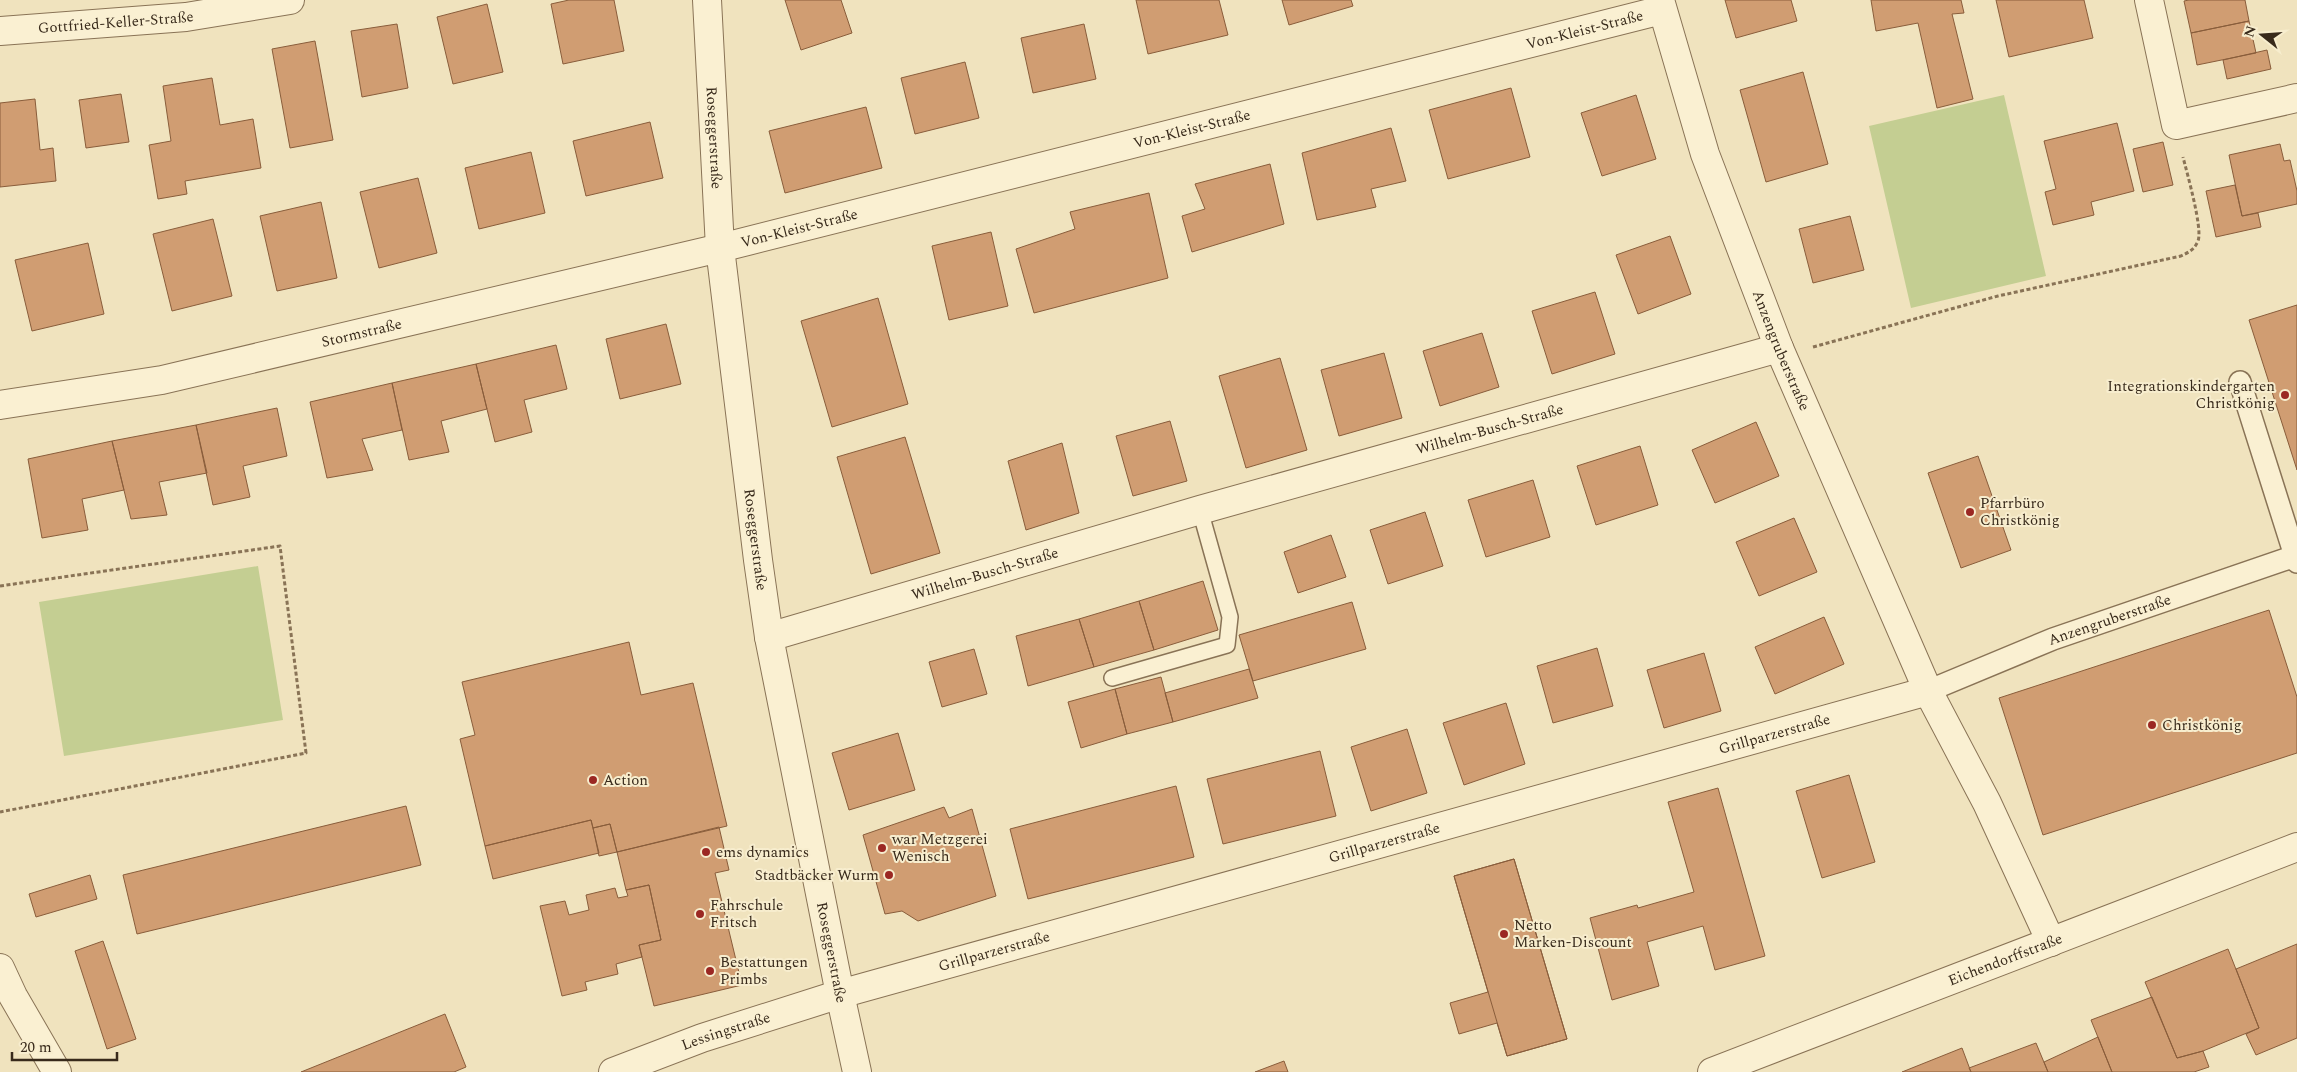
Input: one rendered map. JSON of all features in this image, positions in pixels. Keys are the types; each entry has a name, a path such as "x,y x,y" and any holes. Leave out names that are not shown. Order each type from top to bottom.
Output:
{"street":[{"name":"Gottfried-Keller-Straße","path":"0,31 186,17 290,0"},
{"name":"Roseggerstraße","path":"707,0 720,248 758,560 769,637 857,1072"},
{"path":"2150,0 2176,125 2297,98"},
{"name":"Von-Kleist-Straße","path":"720,248 1661,5"},
{"name":"Anzengruberstraße","path":"1661,5 1705,154 1781,352 1928,691 1986,803 2051,942"},
{"name":"Stormstraße","path":"0,405 162,380 720,248"},
{"name":"Wilhelm-Busch-Straße","path":"769,637 1200,510 1781,352"},
{"path":"2240,382 2296,559"},
{"name":"Anzengruberstraße","path":"1928,691 2053,639 2296,559"},
{"name":"Grillparzerstraße","path":"840,994 1928,691"},
{"name":"Eichendorffstraße","path":"1712,1072 2297,847"},
{"path":"0,968 7,998 57,1072"},
{"name":"Lessingstraße","path":"613,1072 702,1038 840,994"}],"lane":[{"path":"1112,678 1227,645 1230,617 1200,510"}],"path":[{"path":"1781,352 1998,296 2181,256 2193,251 2199,240 2199,227 2176,125"},
{"path":"0,586 280,546 306,753 0,812"}],"green space":[{"path":"2004,95 2046,276 1911,308 1869,126"},
{"path":"258,566 283,720 64,756 39,602"}],"building":[{"path":"569,0 614,0 624,51 563,64 551,4"},
{"path":"785,0 841,0 852,33 801,50"},
{"path":"1136,0 1219,0 1228,35 1148,54"},
{"path":"1282,0 1351,0 1353,6 1289,25"},
{"path":"1725,0 1791,0 1797,21 1736,38"},
{"path":"1871,0 1961,0 1964,13 1952,14 1973,99 1937,108 1918,23 1876,31"},
{"path":"1996,0 2084,0 2093,38 2009,57"},
{"path":"2245,0 2249,21 2191,33 2184,1"},
{"path":"487,4 503,72 453,84 437,17"},
{"path":"2249,21 2256,53 2197,65 2191,33"},
{"path":"397,24 408,88 362,97 351,31"},
{"path":"1084,24 1096,79 1033,93 1021,38"},
{"path":"315,41 333,140 290,148 272,49"},
{"path":"2267,50 2271,69 2227,79 2223,60"},
{"path":"965,62 979,118 915,134 901,78"},
{"path":"1803,72 1828,164 1766,182 1740,90"},
{"path":"212,78 220,125 253,119 261,168 185,181 187,194 158,199 149,145 171,141 163,86"},
{"path":"1511,88 1530,157 1448,179 1429,110"},
{"path":"121,94 129,142 86,148 79,100"},
{"path":"1636,95 1656,159 1602,176 1581,113"},
{"path":"35,99 40,150 53,148 56,181 0,187 0,103"},
{"path":"866,107 882,168 785,193 769,131"},
{"path":"650,122 663,178 586,196 573,141"},
{"path":"2117,123 2134,191 2091,202 2094,215 2053,225 2045,192 2056,189 2044,141"},
{"path":"1391,128 1406,181 1371,189 1376,207 1317,220 1302,153"},
{"path":"2163,142 2173,185 2143,192 2133,149"},
{"path":"2280,144 2284,161 2290,160 2297,191 2297,204 2242,216 2229,155"},
{"path":"531,152 545,213 479,229 465,168"},
{"path":"1270,164 1284,224 1192,252 1182,216 1205,209 1195,184"},
{"path":"418,178 437,253 379,268 360,192"},
{"path":"2235,185 2242,216 2258,213 2261,227 2216,237 2206,191"},
{"path":"1149,193 1168,278 1034,313 1016,249 1075,229 1070,212"},
{"path":"321,202 337,278 277,291 260,216"},
{"path":"1850,216 1864,270 1813,283 1799,229"},
{"path":"213,219 232,296 172,311 153,234"},
{"path":"991,232 1008,306 949,320 932,246"},
{"path":"1670,236 1691,294 1638,314 1616,255"},
{"path":"88,243 104,314 32,331 15,260"},
{"path":"1595,292 1615,354 1552,374 1532,311"},
{"path":"878,298 908,404 832,427 801,321"},
{"name":"Integrationskindergarten Christkönig","path":"2297,305 2297,470 2249,320"},
{"path":"666,324 681,384 620,399 606,339"},
{"path":"1482,333 1499,387 1440,406 1423,351"},
{"path":"556,345 567,389 524,400 532,432 495,442 476,364"},
{"path":"1384,353 1402,418 1339,436 1321,370"},
{"path":"1280,358 1307,450 1246,468 1219,376"},
{"path":"476,364 487,409 441,421 449,452 409,460 392,383"},
{"path":"392,383 402,430 362,439 373,470 327,478 310,402"},
{"path":"277,408 287,456 243,466 250,497 213,505 196,425"},
{"path":"1170,421 1187,481 1133,496 1116,436"},
{"path":"1756,422 1779,476 1715,503 1692,450"},
{"path":"196,425 207,473 159,482 167,515 131,519 112,441"},
{"path":"905,437 940,553 871,574 837,457"},
{"path":"112,441 124,490 82,499 88,530 42,538 28,459"},
{"path":"1062,443 1079,513 1026,530 1008,461"},
{"path":"1640,446 1658,505 1596,525 1577,466"},
{"name":"Pfarrbüro Christkönig","path":"1978,456 2011,550 1961,568 1928,473"},
{"path":"1533,480 1550,537 1486,557 1468,500"},
{"path":"1425,512 1443,566 1388,584 1370,530"},
{"path":"1794,518 1817,572 1759,596 1736,542"},
{"path":"1331,535 1346,577 1298,593 1284,552"},
{"path":"1203,581 1218,630 1154,650 1139,601"},
{"path":"1139,601 1154,650 1094,667 1079,619"},
{"path":"1352,602 1366,649 1253,681 1239,635"},
{"name":"Christkönig","path":"2269,610 2297,697 2297,753 2043,835 1999,698"},
{"path":"1824,617 1844,664 1775,694 1755,647"},
{"path":"1079,619 1094,667 1028,686 1016,636"},
{"name":"Action","path":"629,642 641,695 693,683 727,826 617,852 610,824 593,828 591,820 485,846 460,739 475,735 462,682"},
{"path":"1597,648 1613,706 1553,723 1537,666"},
{"path":"974,649 987,694 942,707 929,662"},
{"path":"1704,653 1721,711 1664,728 1647,670"},
{"path":"1249,669 1258,698 1173,722 1165,693"},
{"path":"1161,677 1173,722 1127,734 1115,689"},
{"path":"1115,689 1127,734 1081,748 1068,702"},
{"path":"1506,703 1525,764 1464,785 1443,723"},
{"path":"1407,729 1427,793 1371,811 1351,747"},
{"path":"898,733 915,790 849,810 832,753"},
{"path":"1320,751 1336,816 1223,844 1207,779"},
{"path":"1849,775 1875,862 1822,878 1796,791"},
{"path":"1176,786 1194,857 1028,899 1010,829"},
{"path":"1718,788 1765,956 1715,970 1703,926 1647,942 1659,986 1612,1000 1590,918 1637,905 1638,908 1694,892 1668,802"},
{"path":"406,806 421,865 137,934 123,875"},
{"path":"944,807 949,818 972,809 996,896 918,921 902,911 885,914 863,835"},
{"path":"591,820 599,853 493,879 485,846"},
{"path":"610,824 617,852 599,856 593,828"},
{"path":"719,827 729,870 715,873 742,985 654,1006 639,945 661,940 649,885 626,890 617,852"},
{"name":"Netto Marken-Discount","path":"1514,859 1567,1039 1507,1056 1497,1023 1459,1034 1450,1003 1488,992 1454,876"},
{"name":"Netto Marken-Discount","path":"1514,859 1567,1039 1507,1056 1454,876"},
{"path":"90,875 97,899 36,917 29,894"},
{"path":"649,885 661,940 639,945 642,957 616,964 618,974 585,982 587,990 562,996 540,906 565,901 569,915 589,910 586,895 615,888 618,898 628,896 626,890"},
{"path":"103,941 136,1039 107,1049 75,951"},
{"path":"2297,944 2297,1038 2256,1055 2246,1034 2259,1028 2236,969"},
{"path":"2228,949 2259,1028 2203,1051 2177,1058 2145,982"},
{"path":"2152,997 2177,1058 2203,1051 2209,1067 2194,1072 2112,1072 2091,1020"},
{"path":"445,1014 466,1067 454,1072 301,1072"},
{"path":"2098,1037 2112,1072 2048,1072 2044,1062"},
{"path":"2036,1043 2048,1072 1971,1072 1969,1068"},
{"path":"1962,1048 1971,1072 1902,1072"},
{"path":"1284,1061 1288,1072 1255,1072"}],"place":[{"name":"Integrationskindergarten Christkönig","path":"2285,395"},
{"name":"Pfarrbüro Christkönig","path":"1970,512"},
{"name":"Christkönig","path":"2152,725"},
{"name":"Action","path":"593,780"},
{"name":"war Metzgerei Wenisch","path":"882,848"},
{"name":"ems dynamics","path":"706,852"},
{"name":"Stadtbäcker Wurm","path":"889,875"},
{"name":"Fahrschule Fritsch","path":"700,914"},
{"name":"Netto Marken-Discount","path":"1504,934"},
{"name":"Bestattungen Primbs","path":"710,971"}]}
